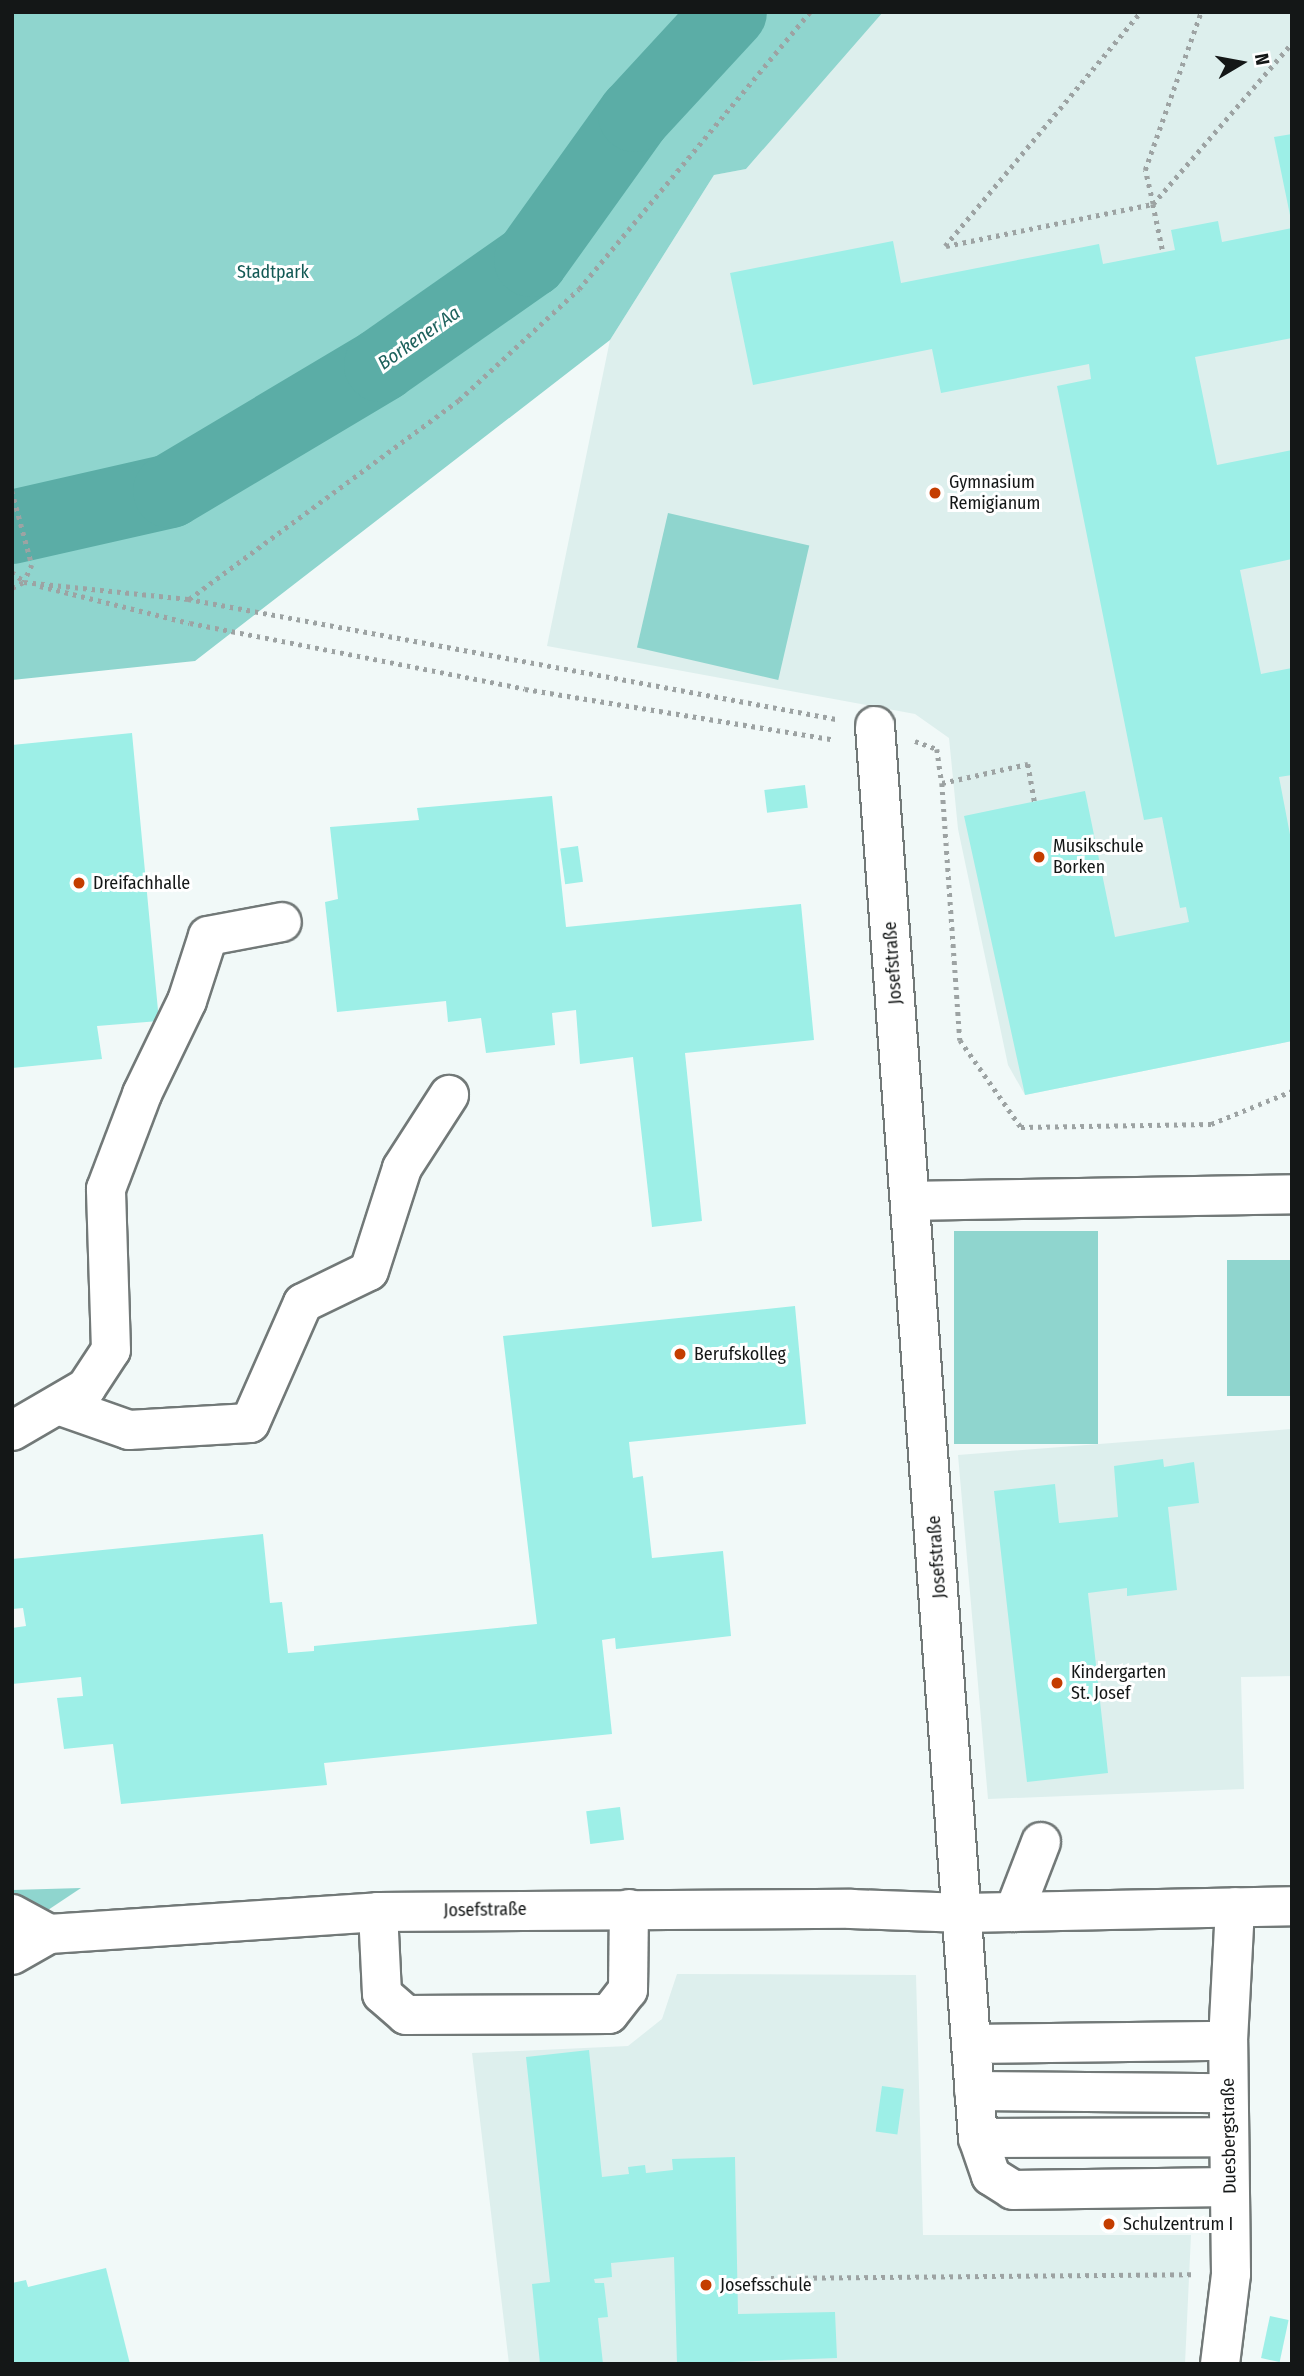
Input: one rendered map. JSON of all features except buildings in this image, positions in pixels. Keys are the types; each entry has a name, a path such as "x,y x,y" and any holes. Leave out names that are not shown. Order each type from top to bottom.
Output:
{"street":[{"name":"Josefstraße","path":"876,737 964,1913"},
{"path":"12,1431 86,1388 111,1350 106,1189 142,1094 187,1001 208,936 282,922"},
{"path":"58,1405 129,1430 250,1423 303,1303 369,1271 402,1168 449,1095"},
{"path":"910,1201 1292,1194"},
{"path":"1014,1912 1041,1842"},
{"name":"Josefstraße","path":"12,1955 49,1934 378,1912 629,1909 964,1913 1292,1906"},
{"name":"Duesbergstraße","path":"1220,2364 1231,2274 1227,2093 1235,1907"},
{"path":"378,1912 383,1994 406,2015 609,2014 628,1990 629,1909"},
{"path":"964,1913 978,2138 991,2176 1013,2190 1229,2187"},
{"path":"12,1914 49,1934"},
{"path":"971,2044 1228,2041"},
{"path":"974,2091 1227,2093"},
{"path":"978,2138 1228,2137"}],"path":[{"path":"188,599 459,400 579,289 810,12"},
{"path":"1141,12 945,246 1153,204 1292,43"},
{"path":"1163,252 1145,170 1201,12"},
{"path":"12,491 32,565 24,582"},
{"path":"12,572 24,582 190,623 525,689 876,737"},
{"path":"12,588 24,582 188,599 937,748 942,783 960,1040 1021,1127 1211,1124 1292,1091"},
{"path":"942,783 1028,764 1035,802"},
{"path":"771,2278 1231,2274"}],"shaded area":[{"name":"Gymnasium Remigianum","path":"882,12 1292,12 1292,1041 1025,1095 1008,1065 958,829 949,738 915,714 547,646 610,340 714,175 746,169"},
{"path":"1291,1429 1292,1676 1241,1677 1244,1789 988,1799 958,1455"},
{"path":"677,1974 916,1975 923,2235 1191,2235 1185,2364 509,2364 472,2053 628,2046 662,2019"}],"green space":[{"name":"Stadtpark","path":"12,12 883,12 746,169 714,175 610,340 195,661 12,680"},
{"path":"668,513 809,546 778,680 637,647"},
{"path":"954,1231 1098,1231 1098,1444 954,1444"},
{"path":"1227,1260 1292,1260 1292,1396 1227,1396"},
{"path":"81,1888 12,1934 12,1890"}],"waterway":[{"name":"Borkener Aa","path":"12,527 170,491 381,365 531,260 635,115 730,12"}],"place":[{"name":"Gymnasium Remigianum","path":"935,493"},
{"name":"Musikschule Borken","path":"1039,857"},
{"name":"Dreifachhalle","path":"79,883"},
{"name":"Berufskolleg","path":"680,1354"},
{"name":"Kindergarten St. Josef","path":"1057,1683"},
{"name":"Schulzentrum I","path":"1109,2224"},
{"name":"Josefsschule","path":"706,2285"}]}
